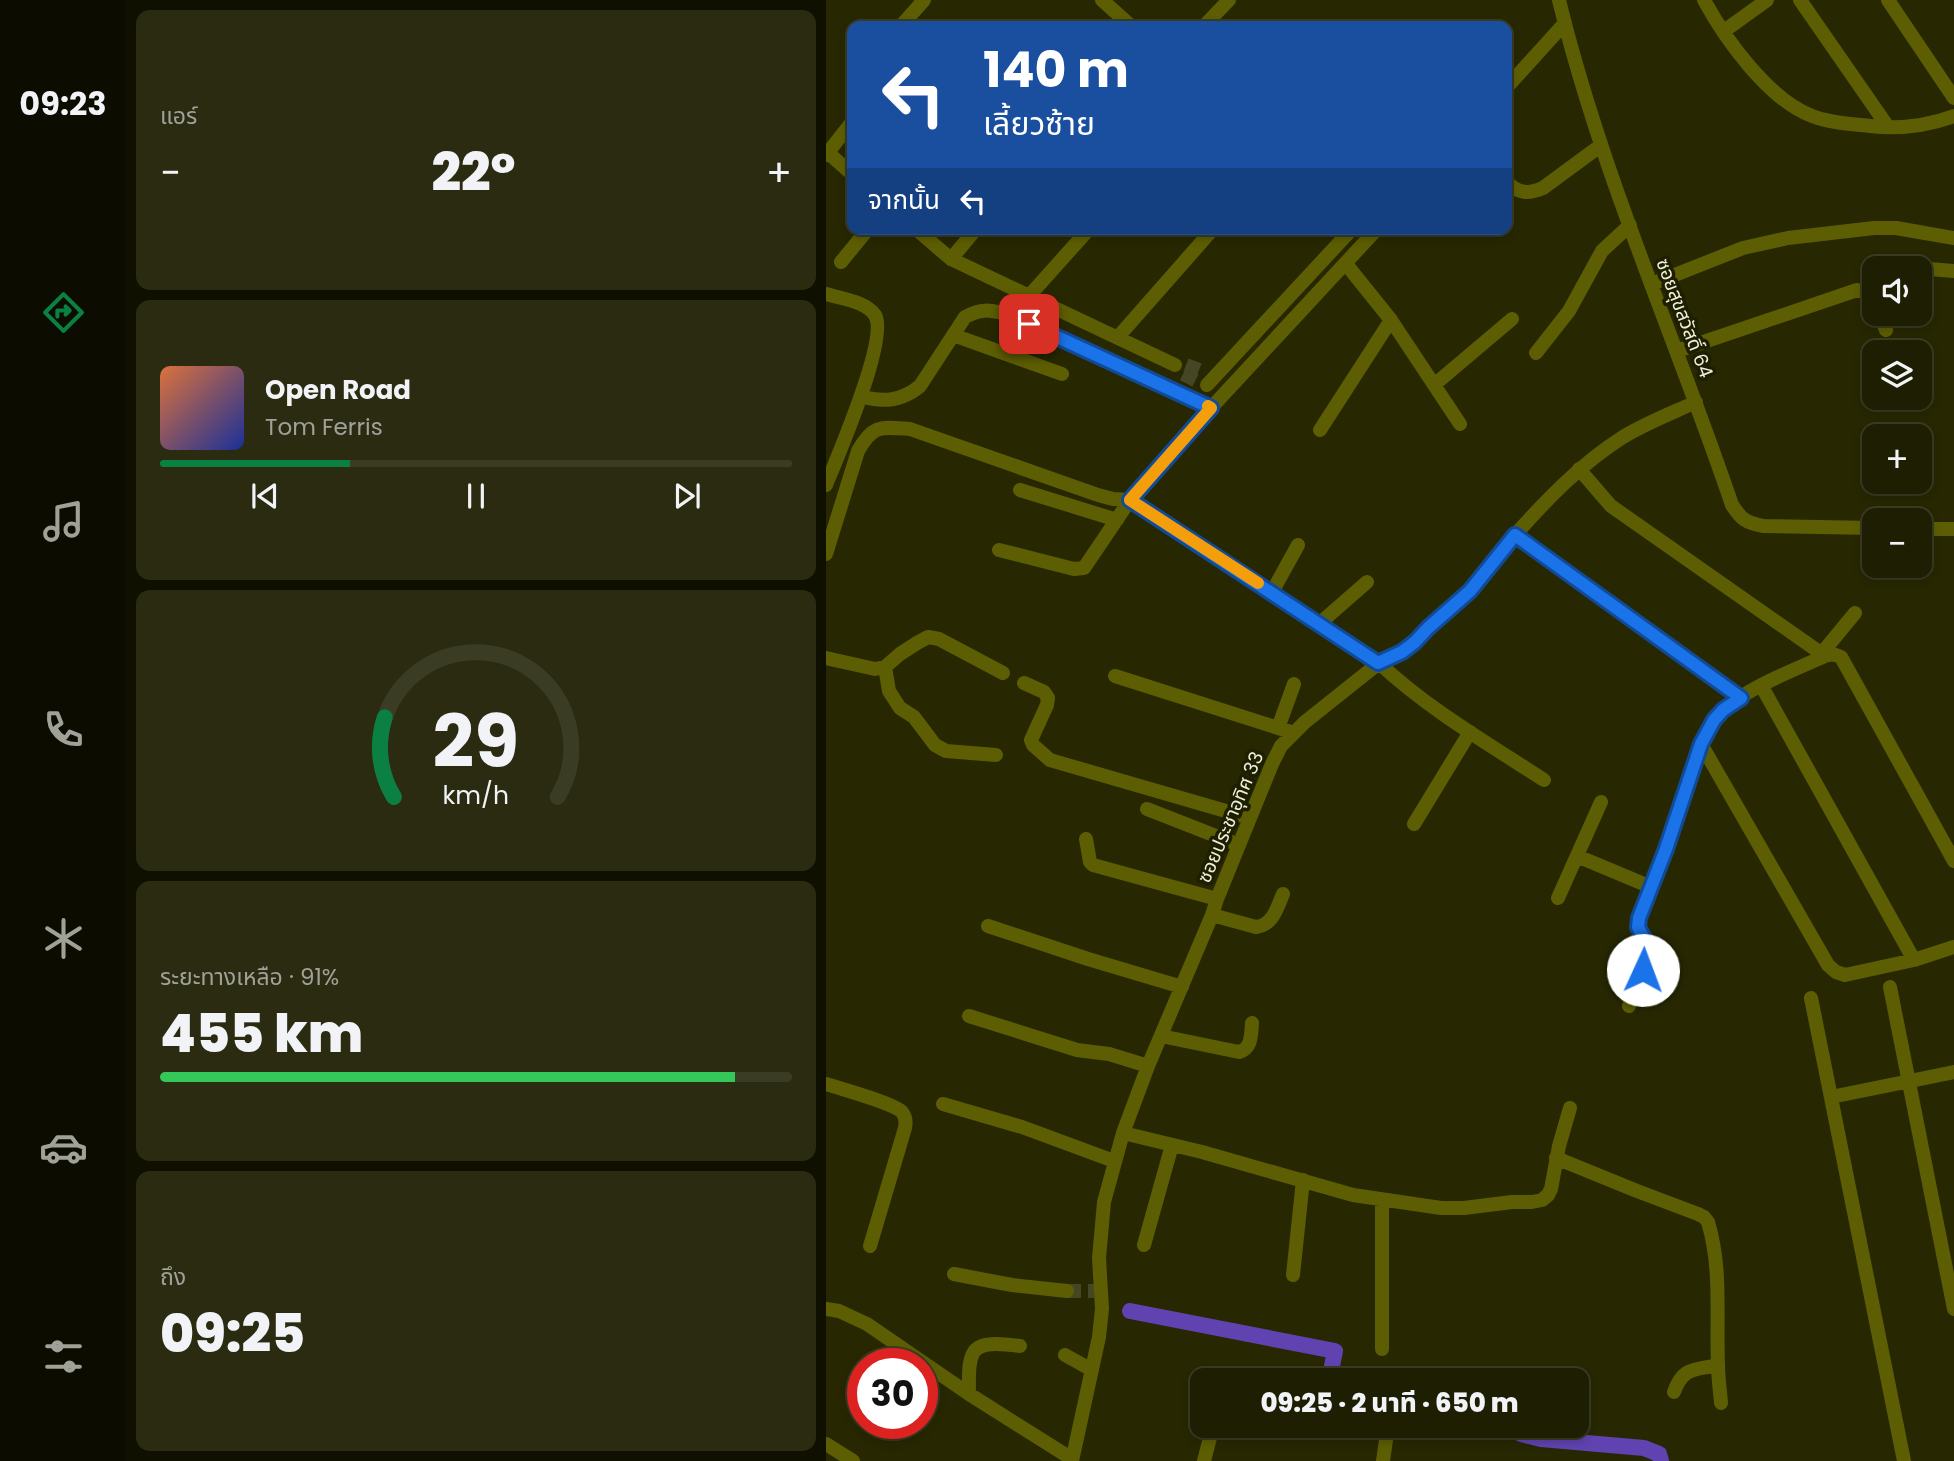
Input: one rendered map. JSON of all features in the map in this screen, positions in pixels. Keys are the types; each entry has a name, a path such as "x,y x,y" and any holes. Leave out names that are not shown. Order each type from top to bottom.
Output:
{"street":[{"path":"905,21 924,0"},
{"path":"1102,0 1125,21"},
{"path":"1209,21 1229,0"},
{"name":"ซอยสุขสวัสดิ์ 64","path":"1559,0 1600,146 1732,505 1747,523 1763,526 1862,528"},
{"path":"1704,0 1739,54 1765,83 1811,116 1850,124 1888,127 1917,125 1954,116"},
{"path":"1724,31 1767,0"},
{"path":"1800,0 1888,127"},
{"path":"1888,0 1954,98"},
{"path":"1512,81 1565,23"},
{"path":"847,128 827,153 847,170"},
{"path":"1512,188 1534,192 1543,188 1600,146"},
{"path":"1536,353 1569,311 1602,251 1630,225"},
{"path":"1652,285 1742,248 1788,238 1896,228 1954,238"},
{"path":"841,262 863,235"},
{"path":"923,235 951,259 1181,368"},
{"path":"951,259 971,235"},
{"path":"1029,296 1084,235"},
{"path":"1118,337 1208,235"},
{"path":"1229,389 1206,379 1346,235"},
{"path":"999,550 1074,569 1084,568 1130,500 1211,408 1372,235"},
{"path":"1346,264 1391,320 1460,424"},
{"path":"1932,269 1954,271"},
{"path":"1677,351 1857,290 1862,292"},
{"path":"826,295 864,306 878,321 878,336 861,396 826,485"},
{"path":"861,396 881,401 910,394 920,386 965,317 977,310 1007,314 1211,408"},
{"path":"1434,384 1511,319"},
{"path":"1320,430 1391,320"},
{"path":"1884,326 1886,330"},
{"path":"953,335 1062,374"},
{"name":"ซอยประชาอุทิศ 33","path":"1072,1460 1100,1337 1102,1310 1097,1291 1100,1232 1114,1161 1148,1066 1281,746 1378,663 1402,652 1415,642 1470,591 1515,535 1579,469 1623,437 1696,402"},
{"path":"826,554 858,451 867,436 879,429 910,429 1098,495 1130,500 1378,663 1423,702 1544,780"},
{"path":"1579,469 1611,506 1823,654 1841,657 1954,861"},
{"path":"1020,490 1117,520"},
{"path":"1932,529 1954,529"},
{"path":"1515,535 1741,698"},
{"path":"1272,593 1298,545"},
{"path":"1319,624 1367,582"},
{"path":"1629,1006 1650,952 1638,927 1639,918 1666,849 1701,744 1714,720 1723,710 1761,685 1823,654 1855,613"},
{"path":"826,658 874,669 885,667 928,637 939,639 1003,673"},
{"path":"885,667 889,691 900,708 914,717 935,745 946,751 996,755"},
{"path":"1115,676 1294,733"},
{"path":"1024,683 1044,692 1048,698 1031,740 1032,745 1050,760 1250,818"},
{"path":"1278,728 1294,684"},
{"path":"1761,685 1914,960"},
{"path":"1414,824 1470,732"},
{"path":"1701,744 1828,965 1836,972 1845,975 1914,960 1954,947"},
{"path":"1558,898 1601,802"},
{"path":"1147,809 1239,845"},
{"path":"1086,839 1090,862 1093,865 1217,899"},
{"path":"1577,856 1651,887"},
{"path":"1212,915 1256,927 1264,926 1271,921 1283,894"},
{"path":"988,926 1182,987"},
{"path":"1890,987 1954,1309"},
{"path":"1811,998 1904,1461"},
{"path":"969,1016 1077,1050 1109,1055 1148,1066"},
{"path":"1161,1036 1239,1052 1250,1044 1252,1023"},
{"path":"1831,1097 1954,1072"},
{"path":"826,1084 890,1106 902,1112 906,1120 870,1246"},
{"path":"943,1104 1022,1127 1114,1161"},
{"path":"1123,1133 1353,1195 1441,1209 1464,1208 1542,1200 1551,1189 1556,1157 1570,1108"},
{"path":"1144,1245 1172,1145"},
{"path":"1556,1157 1698,1214 1708,1222 1717,1264 1721,1403"},
{"path":"1293,1275 1303,1180"},
{"path":"1382,1200 1382,1349"},
{"path":"954,1274 1067,1291"},
{"path":"826,1309 839,1311 867,1324 1072,1460"},
{"path":"969,1394 969,1371 976,1348 995,1343 1020,1346"},
{"path":"1065,1355 1092,1370"},
{"path":"1674,1392 1684,1373 1718,1365"},
{"path":"1204,1461 1210,1438"},
{"path":"1383,1461 1386,1438"},
{"path":"826,1444 853,1461"}],"waterway":[{"path":"1130,1311 1335,1351 1332,1368"},
{"path":"1537,1438 1644,1448 1659,1454 1661,1461"}],"tunnel":[{"path":"1186,365 1204,372"},
{"path":"1183,374 1199,382"},
{"path":"1067,1291 1094,1291"}],"slow traffic":[{"path":"1208,406 1211,408 1130,500 1258,583"}],"route":[{"path":"1029,324 1211,408 1130,500 1378,663 1402,652 1415,642 1470,591 1515,535 1741,698 1714,720 1701,744 1666,849 1639,918 1638,927 1650,947 1643,970"}]}
